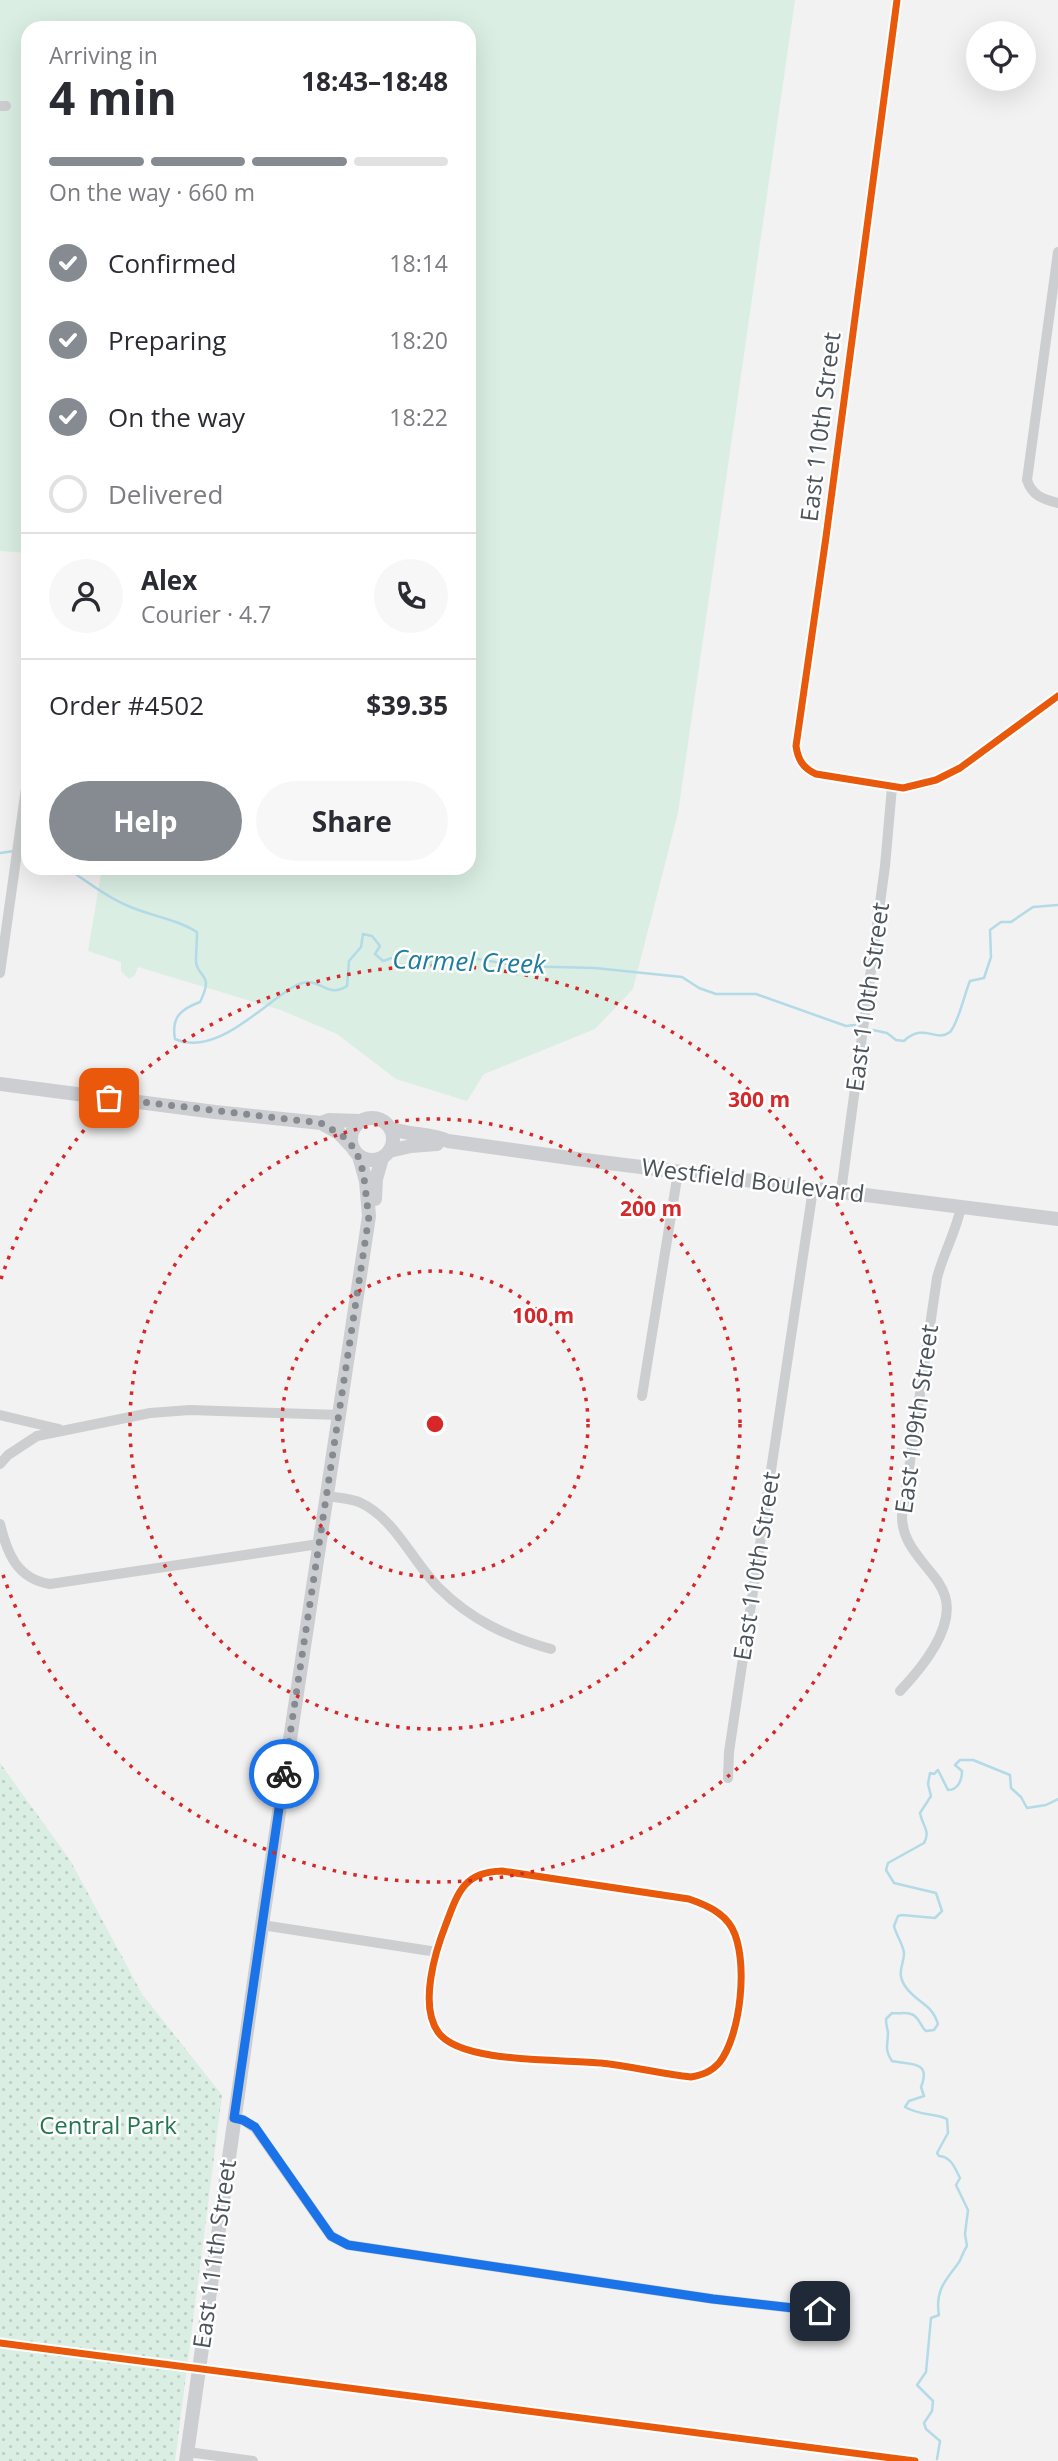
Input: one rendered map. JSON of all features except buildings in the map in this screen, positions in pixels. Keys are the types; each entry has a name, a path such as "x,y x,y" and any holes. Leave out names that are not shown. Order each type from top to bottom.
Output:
{"main road":[{"path":"0,1084 321,1123 339,1133 356,1152 373,1160 386,1154 393,1142 390,1128 377,1119 329,1120 321,1123"},
{"path":"356,1152 352,1133 361,1121"},
{"name":"Westfield Boulevard","path":"390,1128 410,1135 438,1136 449,1141 1058,1219"},
{"name":"Westfield Boulevard","path":"386,1154 449,1141"},
{"name":"East 111th Street","path":"187,2457 262,1925 369,1216 366,1181 356,1152"},
{"name":"East 111th Street","path":"369,1216 375,1208 376,1179 386,1154"}],"street":[{"name":"East 110th Street","path":"841,1192 882,893 891,787 816,774 807,770 798,759 796,746 897,0"},
{"path":"1058,252 1027,480 1034,494 1058,503"},
{"path":"891,787 917,785 960,768 1058,696"},
{"path":"0,973 21,834"},
{"path":"642,1396 678,1172"},
{"name":"East 110th Street","path":"728,1778 729,1752 813,1189"},
{"name":"East 109th Street","path":"900,1691 918,1673 935,1646 945,1622 947,1608 942,1587 904,1534 902,1516 937,1278 961,1207"},
{"path":"0,1464 8,1455 37,1436 171,1410 340,1415"},
{"path":"0,1415 63,1430"},
{"path":"327,1496 358,1502 374,1512 389,1526 440,1590 475,1618 504,1634 551,1648"},
{"path":"0,1524 5,1544 20,1571 32,1579 50,1584 320,1545"},
{"path":"484,1872 531,1874 689,1899 714,1910 732,1927 736,1937 741,1970 732,2036 720,2062 704,2074 691,2077 602,2063 503,2056 467,2050 447,2042 429,2016 429,1994 437,1952 459,1892 475,1875 484,1872"},
{"path":"262,1925 437,1952"},
{"path":"234,2118 255,2127 331,2236 348,2245 713,2299 820,2311"},
{"path":"187,2457 253,2461"}],"green space":[{"path":"0,0 795,0 678,813 633,989 595,1029 484,1074 467,1101 396,1079 337,1034 281,1010 138,967 135,975 129,979 121,971 121,962 88,951 101,875 476,875 476,21 21,21 21,552 0,551"},
{"name":"Central Park","path":"0,1763 70,1860 142,1994 222,2095 175,2461 0,2461"}],"waterway":[{"name":"Carmel Creek","path":"0,853 14,851"},
{"name":"Carmel Creek","path":"76,875 118,901 180,923 197,932 197,967 206,985 200,1002 183,1011 176,1019 174,1031 175,1039 191,1043 206,1041 237,1027 302,983 310,982 333,990 347,986 349,961 361,947 363,934 372,936 380,946 375,954 383,961 392,958 400,965 466,957 519,966 595,968 682,977 699,988 716,994 756,994 846,1026 855,1025"},
{"name":"Carmel Creek","path":"873,1030 904,1041 918,1033 945,1035 950,1032 959,1015 970,981 984,978 991,957 990,930 1001,922 1011,922 1033,907 1058,905"},
{"path":"937,2459 940,2441 926,2429 924,2423 932,2411 933,2401 917,2385 926,2372 931,2318 939,2315 940,2294 967,2246 965,2234 968,2210 956,2185 960,2178 955,2167 937,2153 948,2133 947,2119 905,2107 909,2101 924,2096 921,2087 923,2072 917,2065 892,2061 887,2050 886,2019 892,2013 914,2015 926,2031 934,2030 938,2024 931,2011 909,1992 902,1981 904,1953 894,1926 898,1916 935,1918 942,1911 936,1893 894,1883 886,1870 888,1863 924,1843 926,1839 920,1813 931,1796 928,1784 930,1773 934,1774 938,1770 948,1790 954,1788 961,1778 962,1771 955,1765 960,1760 973,1760 1010,1775 1011,1788 1021,1797 1027,1808 1046,1805 1058,1799"}],"cycle path":[{"path":"897,0 797,751 804,766 816,774 903,788 936,780 960,768 1058,696"},
{"path":"502,1871 689,1899 719,1913 732,1928 737,1942 741,1977 733,2035 719,2063 706,2073 691,2077 601,2063 513,2058 467,2050 450,2042 438,2032 432,2021 429,1993 437,1949 450,1913 459,1893 471,1880 489,1872 502,1871"},
{"path":"0,2343 915,2461"}],"way so far":[{"path":"109,1098 321,1123 339,1133 353,1148 359,1156 366,1181 369,1216 284,1774"}],"route":[{"path":"284,1774 234,2118 255,2127 331,2236 348,2245 713,2299 820,2311"}]}
